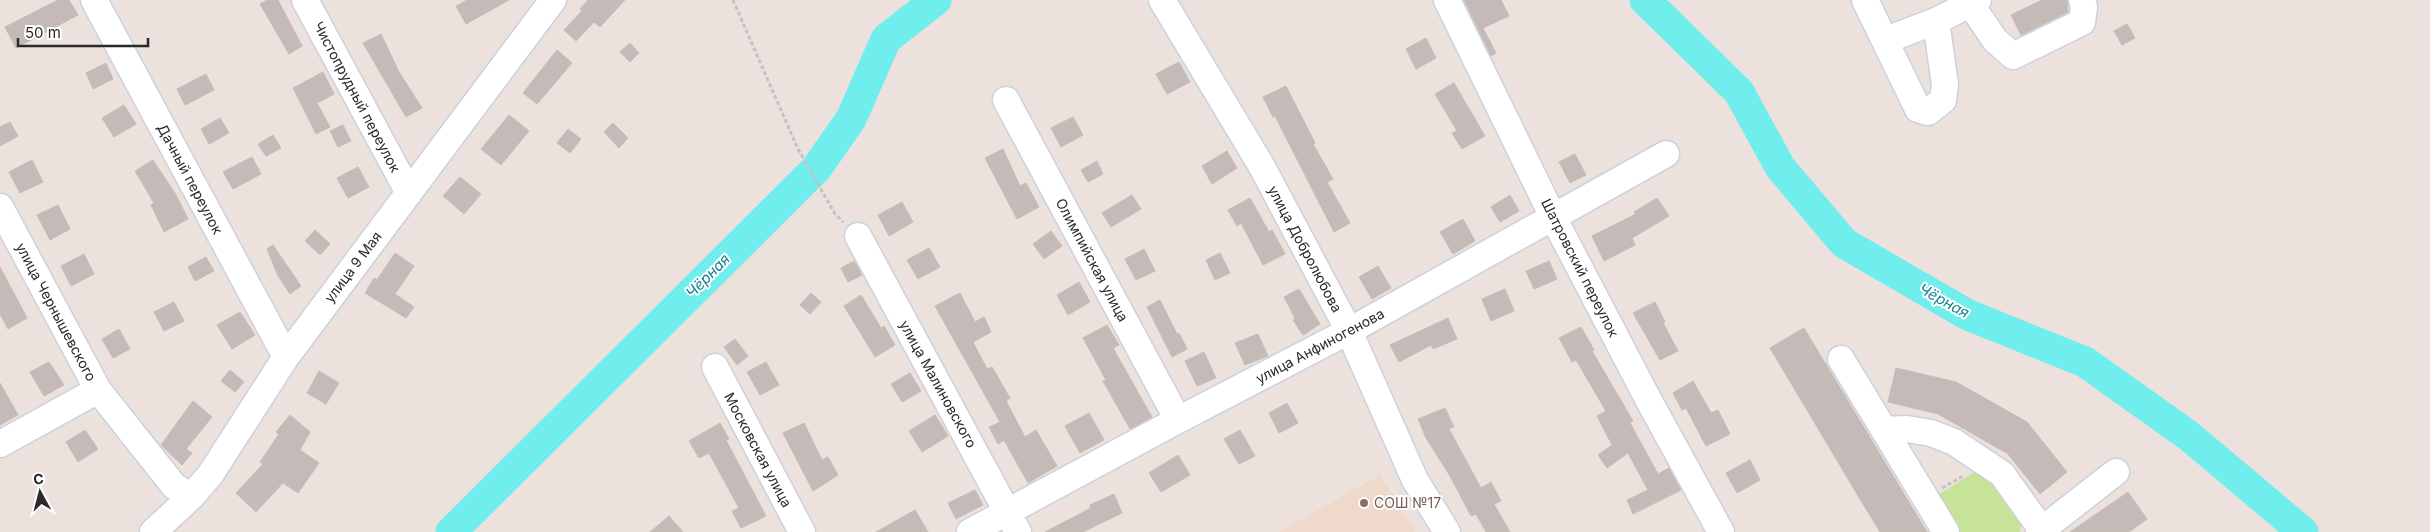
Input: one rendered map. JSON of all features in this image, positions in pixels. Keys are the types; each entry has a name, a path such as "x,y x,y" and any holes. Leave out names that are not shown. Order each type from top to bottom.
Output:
{"street":[{"name":"Дачный переулок","path":"94,0 286,357"},
{"name":"Чистопрудный переулок","path":"305,0 409,193"},
{"name":"улица 9 Мая","path":"153,532 191,497 210,475 286,357 409,193 532,11 553,0"},
{"name":"улица Добролюбова","path":"1162,0 1261,165 1349,331 1415,480 1447,532"},
{"name":"Шатровский переулок","path":"1447,0 1553,217 1648,399 1721,532"},
{"path":"1865,0 1918,109 1928,112 1943,100 1944,85 1936,20"},
{"path":"1886,40 1974,2 1995,40 2013,56 2082,22 2084,7 2082,0"},
{"name":"Олимпийская улица","path":"1006,100 1178,420"},
{"name":"улица Анфиногенова","path":"970,532 1013,522 1178,420 1349,331 1666,154"},
{"name":"улица Чернышевского","path":"0,208 98,390 174,486 191,497"},
{"name":"улица Малиновского","path":"858,236 1013,522"},
{"path":"1841,359 1946,532"},
{"name":"Московская улица","path":"714,367 802,532"},
{"path":"0,444 98,390"},
{"path":"1884,430 1907,429 1931,433 1954,442 2002,474 2040,531 2116,472"}],"path":[{"path":"732,0 798,149 835,214"},
{"path":"1926,499 1984,463"}],"shaded area":[{"name":"СОШ №17","path":"1380,475 1415,532 1279,532"}],"green space":[{"path":"1978,470 1997,481 2021,523 2020,532 1960,532 1938,495"}],"building":[{"path":"58,0 69,0 78,15 16,48 5,27"},
{"path":"267,0 278,0 302,46 289,54 260,4"},
{"path":"467,0 509,0 466,24 456,6"},
{"path":"588,0 625,0 600,27 594,22 576,41 564,30 582,11 580,9"},
{"path":"1464,0 1501,0 1509,16 1483,28 1496,53 1491,56"},
{"path":"2042,0 2067,0 2068,12 2021,35 2011,15"},
{"path":"2127,24 2135,38 2122,45 2114,31"},
{"path":"381,34 399,72 422,108 406,117 363,43"},
{"path":"1426,38 1436,58 1416,69 1406,49"},
{"path":"630,43 639,53 630,62 620,52"},
{"path":"557,50 572,63 537,104 523,93"},
{"path":"1179,62 1190,82 1167,94 1156,74"},
{"path":"106,63 113,79 93,89 86,73"},
{"path":"323,72 334,94 317,103 330,127 316,134 293,88"},
{"path":"206,74 214,90 185,105 177,89"},
{"path":"1454,83 1485,136 1462,149 1452,133 1457,131 1435,94"},
{"path":"1286,86 1315,143 1313,144 1333,179 1327,182 1350,223 1334,232 1275,116 1273,117 1263,97"},
{"path":"124,105 136,124 114,137 102,118"},
{"path":"509,115 529,131 501,165 481,149"},
{"path":"1073,117 1083,135 1061,147 1051,128"},
{"path":"220,118 229,133 209,144 201,129"},
{"path":"10,122 18,136 0,146 0,127"},
{"path":"613,123 628,138 619,148 604,132"},
{"path":"343,125 351,141 338,147 330,131"},
{"path":"568,129 581,139 570,153 557,143"},
{"path":"273,135 281,148 266,156 258,144"},
{"path":"1003,149 1020,186 1026,183 1039,207 1017,219 985,158"},
{"path":"1227,151 1237,168 1212,184 1202,166"},
{"path":"1575,154 1586,175 1570,183 1559,162"},
{"path":"252,157 261,174 233,189 223,172"},
{"path":"32,160 43,182 20,193 9,172"},
{"path":"153,160 175,193 188,219 164,232 151,205 154,203 135,171"},
{"path":"1097,161 1103,174 1088,182 1081,170"},
{"path":"358,167 369,187 348,198 337,178"},
{"path":"460,177 481,194 464,214 443,196"},
{"path":"1132,195 1141,209 1111,227 1102,213"},
{"path":"1510,195 1519,211 1500,222 1491,207"},
{"path":"1250,198 1269,232 1272,230 1285,254 1263,265 1241,223 1237,226 1228,210"},
{"path":"1657,198 1669,216 1632,238 1635,245 1604,261 1592,236 1636,214 1634,212"},
{"path":"902,202 913,222 889,236 878,215"},
{"path":"58,205 70,229 50,240 37,215"},
{"path":"1463,219 1475,241 1453,254 1440,232"},
{"path":"315,230 330,244 320,255 305,241"},
{"path":"1051,231 1062,246 1044,259 1033,244"},
{"path":"273,245 301,286 290,294 278,276 267,249"},
{"path":"929,248 940,267 918,279 907,260"},
{"path":"1144,249 1155,271 1136,280 1125,259"},
{"path":"395,253 414,266 395,294 414,307 406,318 365,293 374,278 377,280"},
{"path":"1220,253 1230,273 1215,280 1206,260"},
{"path":"84,254 94,274 71,286 61,266"},
{"path":"206,257 214,271 195,281 188,267"},
{"path":"854,261 862,275 848,282 841,268"},
{"path":"1549,261 1557,279 1534,289 1526,271"},
{"path":"1378,266 1391,288 1372,299 1359,277"},
{"path":"0,267 27,318 8,329 0,314"},
{"path":"1079,282 1090,302 1068,315 1057,295"},
{"path":"1299,289 1320,324 1303,335 1293,320 1295,318 1284,297"},
{"path":"1505,289 1514,311 1491,321 1482,299"},
{"path":"811,293 821,302 810,314 800,305"},
{"path":"960,293 975,322 984,317 991,332 973,342 987,369 992,367 1010,398 1006,401 1025,437 1036,430 1057,466 1028,483 1004,440 998,444 989,427 1000,422 935,306"},
{"path":"861,295 881,328 884,326 895,345 875,357 844,306"},
{"path":"1160,300 1177,334 1179,333 1187,349 1172,357 1147,307"},
{"path":"174,302 184,321 164,331 154,312"},
{"path":"1655,302 1665,322 1663,323 1678,351 1660,360 1633,313"},
{"path":"240,312 255,335 232,349 217,325"},
{"path":"1448,318 1457,339 1433,349 1431,345 1399,362 1390,345"},
{"path":"1107,325 1119,345 1113,348 1152,417 1130,429 1103,381 1106,380 1083,338"},
{"path":"1581,327 1594,350 1592,351 1633,421 1630,423 1658,474 1669,468 1681,490 1633,514 1627,500 1648,490 1628,453 1607,468 1598,455 1612,445 1597,416 1606,411 1576,360 1572,362 1559,338"},
{"path":"1804,328 1927,532 1880,532 1857,494 1770,348"},
{"path":"119,329 130,349 113,358 102,339"},
{"path":"1258,334 1268,356 1245,365 1235,343"},
{"path":"735,339 748,356 737,365 724,347"},
{"path":"1204,352 1216,378 1197,386 1185,361"},
{"path":"49,362 64,385 44,396 30,372"},
{"path":"766,362 779,385 760,395 747,372"},
{"path":"1896,368 1956,382 2027,422 2067,472 2040,494 2008,454 1938,414 1888,402"},
{"path":"230,370 244,382 235,392 221,381"},
{"path":"319,371 339,383 326,404 307,393"},
{"path":"910,373 921,391 902,402 891,384"},
{"path":"1693,381 1711,413 1718,410 1730,434 1706,446 1686,408 1682,410 1673,393"},
{"path":"0,383 18,415 0,425"},
{"path":"193,401 212,417 186,449 192,453 182,465 161,445"},
{"path":"1287,403 1298,423 1279,433 1269,413"},
{"path":"1445,408 1454,427 1449,429 1481,488 1491,482 1501,501 1494,504 1510,532 1486,532 1476,514 1471,516 1450,476 1426,438 1418,419"},
{"path":"1089,413 1104,440 1080,453 1065,426"},
{"path":"290,415 310,432 300,450 319,463 298,493 283,483 256,512 236,493 263,464 260,462 279,434 276,432"},
{"path":"935,415 948,436 922,452 909,431"},
{"path":"720,423 729,439 726,440 766,516 741,528 732,511 739,508 709,453 699,458 689,441"},
{"path":"804,423 822,460 828,457 838,475 813,491 783,433"},
{"path":"85,430 98,449 78,462 66,442"},
{"path":"1240,430 1255,456 1239,464 1224,439"},
{"path":"1178,455 1190,475 1161,492 1149,473"},
{"path":"1750,460 1760,480 1737,493 1726,473"},
{"path":"975,490 983,505 956,519 948,503"},
{"path":"2128,492 2147,519 2129,532 2070,532"},
{"path":"1114,494 1122,513 1083,532 1045,532 1091,508 1090,505"},
{"path":"915,510 928,532 876,532"},
{"path":"669,516 683,532 650,532"}],"waterway":[{"name":"Чёрная","path":"451,532 816,169 851,119 886,39 936,0"},
{"name":"Чёрная","path":"1645,0 1739,92 1780,167 1844,243 1968,315 2085,362 2189,436 2303,532"}],"place":[{"name":"СОШ №17","path":"1364,503"}]}
